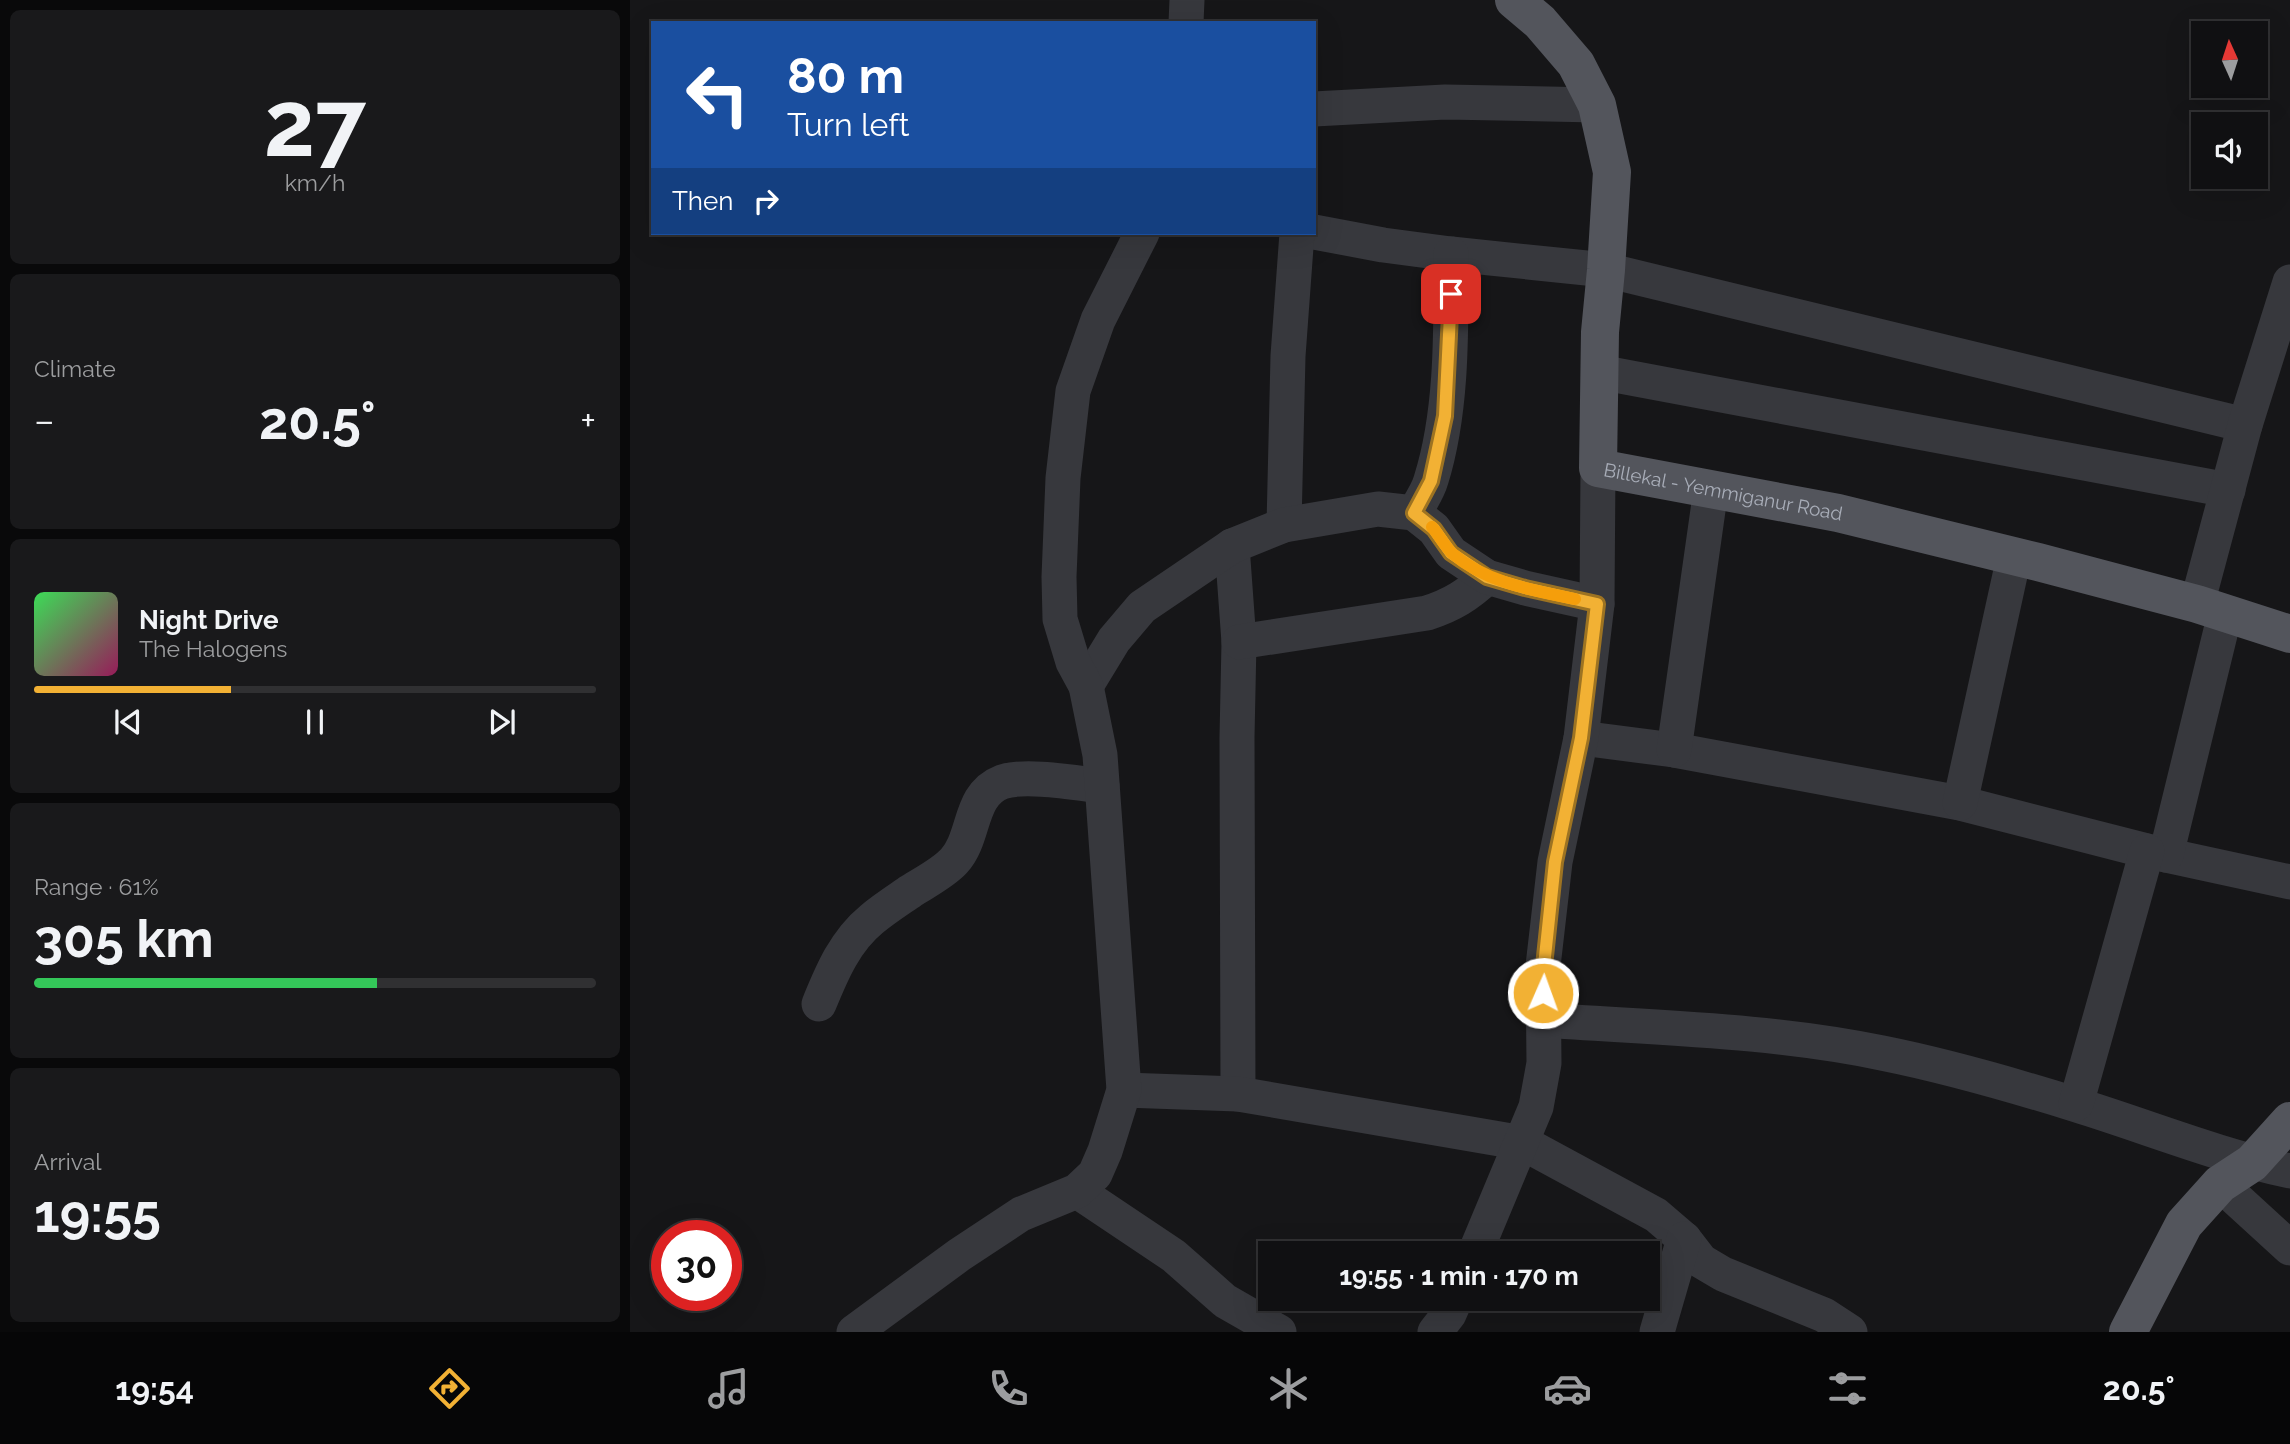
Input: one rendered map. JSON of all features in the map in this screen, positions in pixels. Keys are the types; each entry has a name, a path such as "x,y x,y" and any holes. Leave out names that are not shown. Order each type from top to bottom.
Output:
{"main road":[{"name":"Billekal - Yemmiganur Road","path":"1514,0 1540,22 1576,64 1597,106 1612,172 1600,332 1598,468 1838,513 2038,562 2211,609 2290,634"},
{"path":"2128,1332 2184,1224 2220,1184 2252,1163 2290,1121"}],"street":[{"path":"1186,21 1187,0"},
{"path":"1316,109 1445,102 1597,106"},
{"path":"1316,232 1451,254 1606,270 2245,425"},
{"path":"854,1332 959,1255 1021,1214 1077,1191 1095,1174 1124,1090 1100,754 1086,686 1073,662 1060,619 1059,578 1063,478 1073,391 1098,320 1141,235"},
{"path":"1284,525 1288,356 1297,235"},
{"path":"1414,513 1431,481 1445,416 1451,314 1451,254"},
{"path":"2076,1104 2157,853 2211,609 2228,490 2245,425 2290,282"},
{"path":"1599,372 2228,490"},
{"path":"1480,1241 1536,1107 1544,1063 1544,966 1555,862 1581,738 1597,604 1598,468"},
{"path":"1674,750 1710,489"},
{"path":"1086,686 1114,640 1142,607 1232,546 1284,525 1378,509 1414,513 1434,529 1451,553 1487,577 1597,604"},
{"path":"1232,546 1239,642 1238,1094"},
{"path":"1959,803 2014,558"},
{"path":"1239,642 1427,613 1453,604 1469,594 1487,577"},
{"path":"1581,738 1674,750 1959,803 2157,853 2290,882"},
{"path":"819,1003 848,944 871,919 954,862 967,842 976,807 985,792 1000,782 1017,778 1102,786"},
{"path":"1543,1020 1773,1035 1868,1050 1975,1075 2076,1104 2252,1163 2290,1171"},
{"path":"1124,1090 1238,1094 1522,1143 1656,1215 1684,1239 1701,1261 1723,1275 1824,1315 1850,1332"},
{"path":"2220,1184 2290,1248"},
{"path":"1077,1191 1174,1256 1225,1301 1269,1330"},
{"path":"1657,1332 1684,1239"},
{"path":"1435,1332 1450,1311"}],"slow traffic":[{"path":"1432,527 1451,553 1487,577 1575,599"}],"route":[{"path":"1451,294 1445,416 1431,481 1414,513 1434,529 1451,553 1487,577 1597,604 1581,738 1555,862 1543,993"}]}
